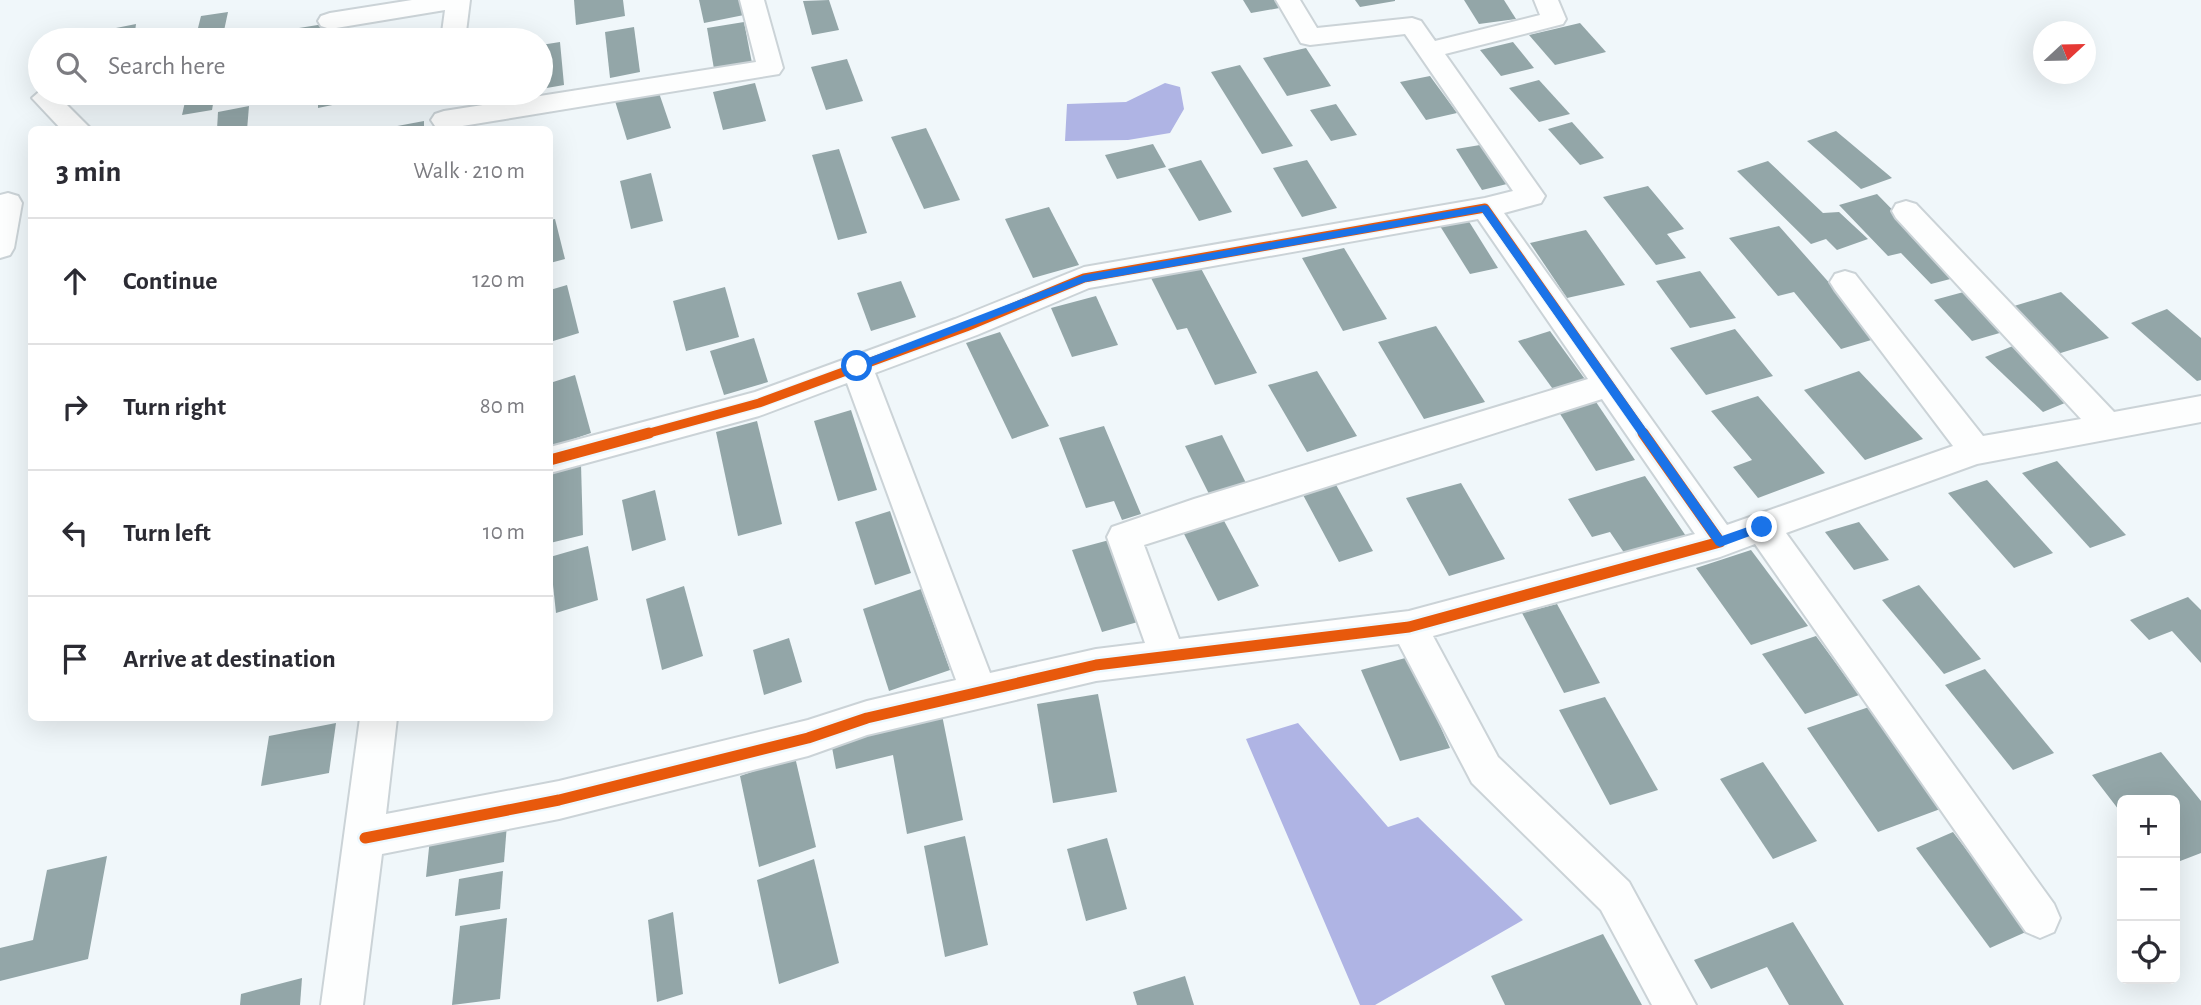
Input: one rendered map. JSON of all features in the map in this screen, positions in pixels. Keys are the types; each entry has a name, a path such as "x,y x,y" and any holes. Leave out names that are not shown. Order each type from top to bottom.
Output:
{"street":[{"path":"330,21 458,0 454,28"},
{"path":"446,105 444,125 770,68 751,0"},
{"path":"1287,0 1310,37 1412,26"},
{"path":"553,459 760,402 1084,278 1485,208 1531,196 1412,26 1405,0"},
{"path":"1429,50 1554,19 1546,0"},
{"path":"52,105 75,126"},
{"path":"0,248 13,202"},
{"path":"1485,208 1720,542"},
{"path":"1906,211 2107,426"},
{"path":"1845,282 1976,451"},
{"path":"857,366 979,692"},
{"path":"1168,656 1124,537 1609,385"},
{"path":"365,838 559,800 808,738 867,718 1096,665 1409,627 1720,542 1976,451 2201,409"},
{"path":"1762,527 2040,918"},
{"path":"1409,627 1485,770 1615,897 1675,1005"},
{"path":"342,1005 378,721"}],"water":[{"path":"1165,83 1180,87 1184,109 1170,133 1128,140 1065,141 1067,104 1126,102"},
{"path":"1298,723 1388,827 1418,817 1523,920 1375,1005 1360,1005 1246,739"}],"building":[{"path":"574,0 623,0 625,16 576,25"},
{"path":"699,0 741,0 744,15 704,23"},
{"path":"829,0 839,30 812,35 803,1"},
{"path":"1243,0 1280,0 1285,7 1251,13"},
{"path":"1355,0 1395,0 1395,1 1360,7"},
{"path":"1464,0 1504,0 1516,19 1479,24"},
{"path":"228,12 225,28 198,28 201,16"},
{"path":"744,22 752,63 714,69 707,28"},
{"path":"1580,23 1606,52 1555,65 1529,35"},
{"path":"136,24 136,28 116,28"},
{"path":"324,24 324,28 299,28"},
{"path":"634,27 640,72 610,78 605,32"},
{"path":"560,42 564,85 553,87 553,43"},
{"path":"1513,42 1534,68 1501,76 1480,50"},
{"path":"1306,48 1331,86 1287,96 1263,58"},
{"path":"847,59 863,101 826,110 811,67"},
{"path":"1240,65 1293,146 1262,154 1211,72"},
{"path":"1430,76 1457,113 1426,120 1400,82"},
{"path":"1539,80 1570,114 1539,122 1509,88"},
{"path":"755,83 766,121 723,130 713,92"},
{"path":"658,90 671,128 627,140 615,101"},
{"path":"1336,104 1357,135 1331,141 1310,110"},
{"path":"184,105 213,105 212,110 182,115"},
{"path":"249,106 247,126 217,126 218,112"},
{"path":"424,121 424,126 397,126"},
{"path":"1572,122 1604,158 1580,165 1548,129"},
{"path":"926,128 960,200 924,209 891,137"},
{"path":"1836,131 1892,178 1861,189 1807,141"},
{"path":"1153,144 1166,167 1117,179 1105,155"},
{"path":"1480,145 1507,184 1482,190 1456,149"},
{"path":"839,149 867,233 838,240 812,155"},
{"path":"1201,160 1232,212 1199,221 1168,169"},
{"path":"1307,160 1337,208 1302,217 1273,168"},
{"path":"1768,161 1823,213 1839,212 1868,239 1837,250 1826,239 1811,244 1737,171"},
{"path":"651,173 663,221 631,229 620,181"},
{"path":"1648,186 1684,229 1667,234 1686,258 1656,265 1603,197"},
{"path":"1877,194 1958,277 1931,284 1901,253 1888,256 1839,205"},
{"path":"1049,207 1079,265 1033,278 1005,219"},
{"path":"553,219 565,259 553,262"},
{"path":"1468,220 1498,268 1470,274 1440,226"},
{"path":"1779,226 1878,338 1841,349 1794,292 1778,296 1729,238"},
{"path":"1586,230 1625,285 1567,298 1530,243"},
{"path":"1344,248 1387,319 1343,331 1302,258"},
{"path":"1197,261 1257,373 1215,385 1187,328 1177,330 1149,274"},
{"path":"1700,271 1736,318 1690,328 1656,281"},
{"path":"901,281 916,317 871,331 857,293"},
{"path":"567,285 579,333 553,341 553,289"},
{"path":"725,287 739,337 686,351 673,301"},
{"path":"1971,290 2010,330 1972,341 1934,300"},
{"path":"2061,292 2109,338 2051,356 2004,309"},
{"path":"1096,296 1118,345 1072,357 1051,308"},
{"path":"2167,309 2201,338 2201,380 2197,381 2131,323"},
{"path":"1436,326 1485,402 1424,419 1378,342"},
{"path":"1735,329 1773,376 1706,395 1670,348"},
{"path":"1550,331 1587,382 1555,392 1518,341"},
{"path":"1000,332 1049,426 1012,439 966,343"},
{"path":"754,338 768,382 724,395 710,351"},
{"path":"2018,344 2077,398 2043,412 1985,357"},
{"path":"1317,371 1357,436 1307,452 1268,385"},
{"path":"1859,371 1923,439 1865,460 1804,390"},
{"path":"575,375 591,433 553,446 553,382"},
{"path":"1758,396 1825,473 1758,498 1733,467 1752,460 1711,411"},
{"path":"1594,399 1635,460 1596,471 1557,409"},
{"path":"851,410 877,490 838,501 814,421"},
{"path":"757,421 782,524 738,536 716,432"},
{"path":"1104,426 1141,514 1122,520 1114,501 1086,508 1059,438"},
{"path":"1222,435 1246,483 1209,494 1185,446"},
{"path":"2057,461 2126,535 2090,548 2022,473"},
{"path":"581,464 583,535 553,542 553,471"},
{"path":"1645,476 1688,539 1627,557 1610,532 1592,537 1568,499"},
{"path":"1987,480 2053,553 2014,568 1948,493"},
{"path":"1335,483 1373,551 1339,562 1302,493"},
{"path":"1461,483 1505,559 1449,576 1406,498"},
{"path":"655,490 666,540 632,551 622,500"},
{"path":"890,511 911,573 875,585 855,522"},
{"path":"1222,517 1259,586 1218,601 1182,530"},
{"path":"1859,522 1889,560 1854,570 1825,532"},
{"path":"1113,539 1145,620 1102,632 1072,550"},
{"path":"588,546 598,600 556,613 553,556"},
{"path":"1751,550 1808,626 1751,645 1696,568"},
{"path":"1919,585 1981,659 1944,674 1882,600"},
{"path":"684,586 703,656 662,670 646,599"},
{"path":"921,589 950,670 889,691 863,609"},
{"path":"2188,597 2201,610 2201,663 2172,631 2149,640 2130,620"},
{"path":"1557,604 1600,683 1564,693 1522,613"},
{"path":"1816,636 1859,695 1805,714 1762,654"},
{"path":"789,638 802,682 764,695 753,650"},
{"path":"1409,657 1450,748 1400,761 1361,670"},
{"path":"1985,669 2054,753 2013,770 1945,685"},
{"path":"1098,694 1117,792 1053,803 1037,704"},
{"path":"1605,697 1658,790 1610,805 1559,710"},
{"path":"1869,707 1943,808 1878,832 1807,728"},
{"path":"942,715 963,820 907,834 893,755 836,769 831,742"},
{"path":"336,723 329,773 261,786 269,736"},
{"path":"2161,752 2201,801 2201,853 2180,861 2180,795 2117,795 2117,808 2092,775"},
{"path":"795,757 816,847 759,867 740,776"},
{"path":"1763,762 1817,841 1773,859 1720,779"},
{"path":"507,824 504,862 426,877 430,838"},
{"path":"1953,832 2028,931 1990,948 1916,848"},
{"path":"965,836 988,945 945,957 924,846"},
{"path":"1107,838 1127,909 1086,921 1067,849"},
{"path":"107,856 88,959 0,981 0,948 33,940 47,870"},
{"path":"814,859 839,963 779,984 757,880"},
{"path":"503,871 500,909 455,916 459,879"},
{"path":"673,912 683,994 657,1002 648,920"},
{"path":"507,918 500,999 452,1005 460,926"},
{"path":"1793,922 1844,1005 1789,1005 1767,967 1711,989 1694,960"},
{"path":"1603,934 1642,1005 1505,1005 1491,976"},
{"path":"1185,976 1194,1005 1137,1005 1133,992"},
{"path":"302,978 300,1005 240,1005 241,994"}],"cycle path":[{"path":"365,838 559,800 808,738 867,718 1096,665 1409,627 1720,542 1485,208 1084,278 966,327 759,403 553,459"}],"route":[{"path":"857,366 965,327 1084,278 1485,208 1720,542 1762,527"}]}
